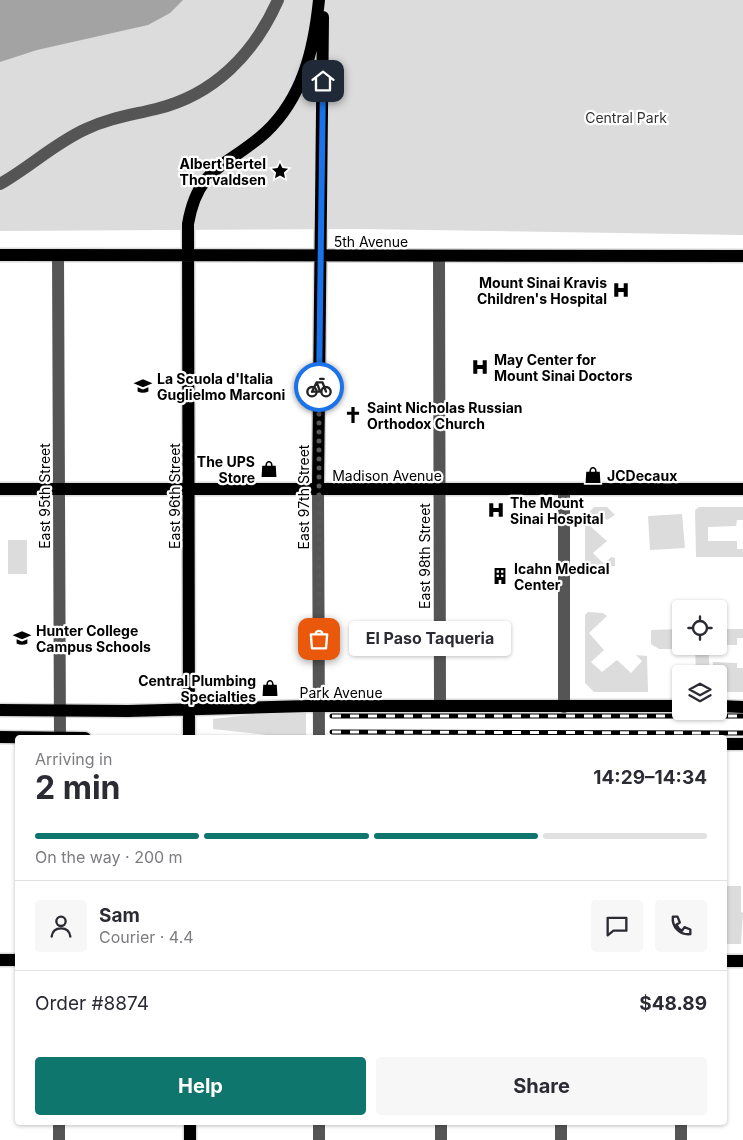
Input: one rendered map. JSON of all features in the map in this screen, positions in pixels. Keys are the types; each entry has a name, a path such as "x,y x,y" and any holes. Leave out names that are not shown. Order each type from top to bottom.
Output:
{"main road":[{"name":"East 96th Street","path":"189,735 188,224 198,190 213,170 266,131 287,107 308,64 320,0"},
{"name":"East 97th Street","path":"318,490 324,65 320,0"},
{"name":"5th Avenue","path":"0,255 743,256"},
{"name":"Madison Avenue","path":"0,490 743,489"},
{"name":"Park Avenue","path":"0,710 672,706"},
{"path":"727,706 743,706"},
{"path":"0,737 15,737"},
{"path":"727,744 743,744"},
{"path":"0,960 15,960"},
{"path":"727,961 743,961"},
{"path":"190,1125 190,1140"}],"street":[{"path":"0,184 86,129 118,117 177,103 214,84 250,49 264,28 278,0"},
{"name":"East 95th Street","path":"58,255 60,735"},
{"name":"East 98th Street","path":"439,256 440,706"},
{"path":"564,489 564,707"},
{"name":"East 97th Street","path":"318,490 319,735"},
{"path":"59,1125 59,1140"},
{"path":"319,1125 319,1140"},
{"path":"441,1125 441,1140"},
{"path":"561,1125 561,1140"},
{"path":"681,1125 681,1140"}],"green space":[{"name":"Central Park","path":"0,0 743,0 743,235 359,229 0,231"},
{"path":"594,507 607,507 615,515 607,520 603,516 591,527 607,541 593,553 604,564 611,557 615,558 615,566 606,567 605,574 589,574 585,570 585,517"},
{"path":"699,507 743,507 743,520 737,520 736,526 708,527 708,541 737,541 737,549 743,549 743,557 696,557 695,510"},
{"path":"682,514 685,548 650,550 648,516"},
{"path":"8,540 27,540 27,574 8,574"},
{"path":"588,612 603,613 607,616 589,633 604,650 591,662 602,672 617,660 631,673 642,661 636,655 647,656 648,692 594,692 585,683 585,615"},
{"path":"672,629 672,649 659,649 651,644 651,630"},
{"path":"727,629 743,629 743,638 737,638 737,645 727,645"},
{"path":"695,655 709,655 709,665 696,665"},
{"path":"713,662 737,663 737,668 743,668 743,692 727,692 727,665 713,665"},
{"path":"284,711 306,712 306,735 266,735 213,729 213,719"},
{"path":"727,886 741,886 741,912 743,913 741,944 727,944"}],"shaded area":[{"path":"0,0 183,0 170,13 148,25 37,50 0,62"}],"railway":[{"path":"332,716 743,716"},
{"path":"332,732 743,733"}],"way so far":[{"path":"319,387 319,639"}],"place":[{"name":"Albert Bertel Thorvaldsen","path":"280,171"},
{"name":"Mount Sinai Kravis Children's Hospital","path":"621,290"},
{"name":"May Center for Mount Sinai Doctors","path":"480,367"},
{"name":"La Scuola d'Italia Guglielmo Marconi","path":"143,386"},
{"name":"Saint Nicholas Russian Orthodox Church","path":"353,415"},
{"name":"The UPS Store","path":"269,469"},
{"name":"JCDecaux","path":"593,475"},
{"name":"The Mount Sinai Hospital","path":"496,510"},
{"name":"Icahn Medical Center","path":"500,576"},
{"name":"Hunter College Campus Schools","path":"22,638"},
{"name":"El Paso Taqueria","path":"319,639"},
{"name":"Central Plumbing Specialties","path":"270,688"}],"route":[{"path":"319,387 323,81"}]}
